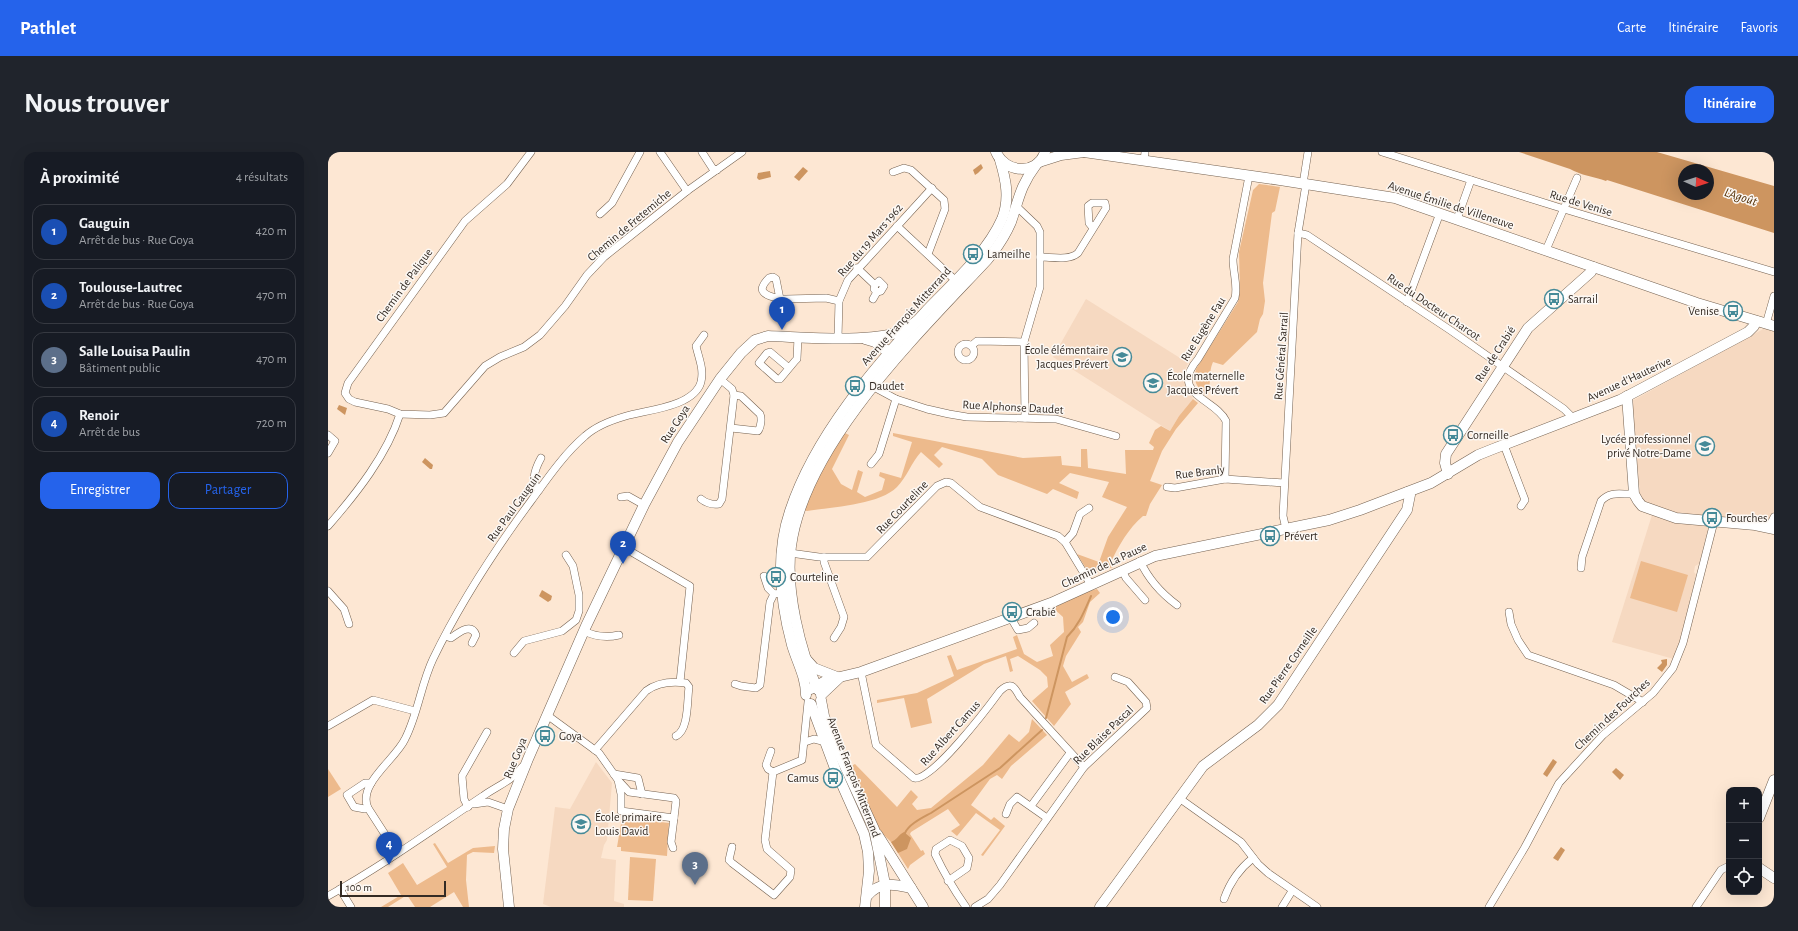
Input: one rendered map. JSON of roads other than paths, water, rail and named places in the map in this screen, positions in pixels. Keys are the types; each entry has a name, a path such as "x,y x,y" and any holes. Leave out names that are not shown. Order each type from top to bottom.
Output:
{"street":[{"name":"Chemin de Palique","path":"400,414 352,401 345,393 348,383 465,221 507,184 531,152"},
{"path":"600,214 612,204 640,152"},
{"path":"660,152 687,191"},
{"path":"702,152 713,169 717,170"},
{"name":"Chemin de Fretemiche","path":"400,414 430,415 444,412 485,366 524,346 540,335 565,306 587,275 598,263 687,191 742,152"},
{"name":"Avenue François Mitterrand","path":"865,907 869,862 864,834 836,771 826,742 814,697 791,589 790,553 793,535 799,514 819,468 869,385 884,354 894,351 994,252 1006,232 1023,185 1045,152"},
{"name":"Avenue Émilie de Villeneuve","path":"996,155 1006,165 1017,169 1028,168 1061,155 1084,152 1145,156 1249,176 1387,197 1440,213 1697,303 1770,325"},
{"name":"Rue Général Sarrail","path":"1286,529 1283,516 1284,483 1296,294 1298,233 1308,152"},
{"name":"Rue de Venise","path":"1382,152 1564,210 1774,272"},
{"name":"Avenue François Mitterrand","path":"885,907 885,884 874,829 831,736 824,716 805,680 790,637 778,593 781,544 789,512 798,490 821,445 869,385 917,321 986,246 997,230 1007,201 1007,190 996,155"},
{"path":"893,172 904,168 908,169 942,197 945,206 928,254"},
{"name":"Rue Eugène Fau","path":"1225,479 1226,421 1196,394 1191,386 1190,376 1192,367 1233,304 1236,294 1235,275 1233,270 1234,250 1249,176"},
{"path":"1546,250 1577,178"},
{"path":"1457,219 1471,180"},
{"name":"Rue du 19 Mars 1962","path":"838,338 839,301 848,280 857,268 932,188"},
{"path":"1016,206 1039,229 1040,287 1024,342 1025,418"},
{"path":"1407,302 1440,213"},
{"path":"897,226 955,280"},
{"path":"1040,257 1074,256 1078,253 1093,228"},
{"name":"Rue du Docteur Charcot","path":"1298,233 1307,235 1502,366 1564,409 1572,419"},
{"name":"Rue de Crabié","path":"1448,474 1445,463 1446,454 1530,324 1591,272 1593,267"},
{"path":"857,268 876,288 873,299"},
{"path":"1770,325 1774,296"},
{"path":"780,299 826,298 839,301"},
{"name":"Rue Goya","path":"509,907 503,849 504,829 513,783 528,759 585,628 644,505 678,442 720,379 740,353 755,340 768,336 859,338 889,335 903,330 917,321"},
{"name":"Avenue d'Hauterive","path":"1408,492 1448,474 1478,455 1627,396 1748,332 1754,326 1756,321"},
{"path":"704,335 696,346 702,371 699,386 710,394"},
{"path":"889,335 895,341 894,351"},
{"path":"789,368 798,357 798,337"},
{"name":"Rue Goya","path":"859,338 876,342 894,351"},
{"path":"971,346 977,342 1024,342"},
{"path":"701,499 708,503 718,504 722,499 734,395 732,389 720,379"},
{"name":"Rue Alphonse Daudet","path":"869,385 896,399 927,409 961,416 1056,419 1116,436"},
{"name":"Rue Paul Gauguin","path":"368,808 365,798 371,783 404,743 416,711 430,665 445,636 489,561 539,490 573,448 596,428 627,415 673,404 688,396 699,386"},
{"path":"731,428 758,431 760,428 761,417 760,414 741,396 734,395"},
{"path":"1627,396 1634,494 1640,504 1649,509 1676,518 1763,526 1774,530"},
{"path":"871,464 879,454 896,399"},
{"path":"328,526 375,464 391,438 400,414"},
{"path":"328,435 335,441 328,453"},
{"path":"1504,445 1525,500 1521,506"},
{"path":"539,490 535,487 534,481 535,470 540,458"},
{"name":"Rue Branly","path":"1167,487 1175,488 1225,479 1284,483"},
{"name":"Rue Courteline","path":"790,553 824,557 864,558 870,556 937,486 946,482 955,485 980,507 1058,536 1065,542 1091,585"},
{"name":"Chemin de La Pause","path":"814,697 827,680 861,672 1011,618 1058,600 1140,561 1179,550 1286,529 1345,515 1408,492"},
{"name":"Rue Pierre Corneille","path":"1100,907 1203,766 1258,725 1278,705 1407,510 1410,495 1408,492"},
{"path":"1581,568 1582,557 1601,501 1604,497 1612,494 1634,494"},
{"path":"621,497 628,496 644,505"},
{"path":"1065,542 1072,533 1080,514 1089,508"},
{"path":"1763,526 1771,523 1774,517"},
{"name":"Chemin des Fourches","path":"1489,907 1560,784 1603,736 1643,702 1665,679 1679,657 1714,522"},
{"path":"623,547 690,586 680,682"},
{"path":"514,653 524,641 562,631 576,620 579,611 579,595 573,566 566,555"},
{"path":"824,557 824,562 844,617 842,627 834,638"},
{"path":"1140,561 1149,576 1166,596 1177,605"},
{"path":"1122,570 1126,578 1145,600"},
{"path":"735,684 756,688 760,685 770,602 778,593 768,588 764,576"},
{"path":"328,591 344,609 349,624"},
{"path":"1509,612 1511,624 1518,640 1528,655 1614,684 1643,702"},
{"path":"1011,618 1018,630 1028,628 1034,623"},
{"path":"576,620 592,635 613,637 619,636"},
{"path":"445,636 451,638 463,630 471,630 476,635 472,643"},
{"path":"805,658 814,668 839,678"},
{"name":"Rue Albert Camus","path":"861,672 876,745 914,778 919,779 928,774 960,742 1000,691 1007,686 1013,687 1020,697 1084,767"},
{"name":"Rue Blaise Pascal","path":"975,907 994,892 1084,767 1148,707 1146,702 1128,682 1115,677"},
{"path":"595,750 649,689 660,683 686,682 689,687 684,726 680,734 676,736"},
{"path":"773,772 801,762 807,722 814,697"},
{"path":"328,726 373,700 416,711"},
{"path":"547,715 595,750 629,792 673,798 679,801 674,818 673,848"},
{"path":"470,806 464,799 462,776 487,732"},
{"path":"805,742 814,739 826,742"},
{"path":"771,751 767,758 767,767 773,772"},
{"name":"Rue Blaise Pascal","path":"1031,806 1070,753"},
{"path":"732,847 729,860 774,895 790,877 791,870 769,851 765,843 773,772"},
{"path":"616,777 636,777 639,780 642,794"},
{"path":"616,777 620,790 621,811 674,818"},
{"path":"1762,810 1774,780"},
{"path":"371,783 365,783 347,794 354,808 368,808 397,853"},
{"path":"328,896 501,785 513,783"},
{"path":"498,805 492,800 492,796 501,785"},
{"path":"1006,814 1010,804 1017,797 1048,818"},
{"path":"1179,798 1241,842 1268,874 1317,907"},
{"path":"470,806 484,802 508,809"},
{"path":"874,829 921,906"},
{"path":"948,881 967,868 969,858 962,846 955,841 950,840 936,848 934,852 948,881 966,907"},
{"path":"1224,899 1228,887 1237,874 1253,858"},
{"path":"1696,907 1721,870 1726,868"},
{"path":"1762,871 1774,878"},
{"path":"871,907 867,896 873,890 885,884 911,888"},
{"path":"340,889 351,907"},
{"path":"1282,907 1292,891"}],"water":[{"name":"L'Agoût","path":"1519,152 1657,152 1698,164 1678,164 1678,200 1714,200 1714,169 1774,186 1774,233 1607,180 1606,181"},
{"path":"981,164 983,168 975,175 973,170"},
{"path":"803,167 808,171 799,181 794,177"},
{"path":"770,171 771,177 759,180 757,178 758,173"},
{"path":"339,405 347,408 345,415 337,409"},
{"path":"425,458 433,465 432,469 422,462"},
{"path":"542,590 552,596 551,600 548,602 539,596"},
{"path":"1667,659 1667,665 1662,672 1657,668 1662,663 1661,660"},
{"path":"1553,759 1557,762 1547,777 1543,774"},
{"path":"1616,768 1624,775 1620,780 1612,772"},
{"path":"904,832 911,838 907,849 898,853 891,842"},
{"path":"1561,847 1565,850 1558,861 1553,858"}],"waterway":[{"path":"1046,718 1067,637 1078,623 1091,596"},
{"path":"905,833 909,827 916,822 1000,768 1042,730"}],"place":[{"name":"Lameilhe","path":"973,254"},
{"name":"Sarrail","path":"1554,299"},
{"name":"Venise","path":"1733,311"},
{"name":"Gauguin","path":"782,330"},
{"name":"École élémentaire Jacques Prévert","path":"1122,357"},
{"name":"École maternelle Jacques Prévert","path":"1153,383"},
{"name":"Daudet","path":"855,386"},
{"name":"Corneille","path":"1453,435"},
{"name":"Lycée professionnel privé Notre-Dame","path":"1705,446"},
{"name":"Fourches","path":"1712,518"},
{"name":"Prévert","path":"1270,536"},
{"name":"Toulouse-Lautrec","path":"623,564"},
{"name":"Courteline","path":"776,577"},
{"name":"Crabié","path":"1012,612"},
{"name":"Goya","path":"545,736"},
{"name":"Camus","path":"833,778"},
{"name":"École primaire Louis David","path":"581,824"},
{"name":"Renoir","path":"389,865"},
{"name":"Salle Louisa Paulin","path":"695,885"}]}
